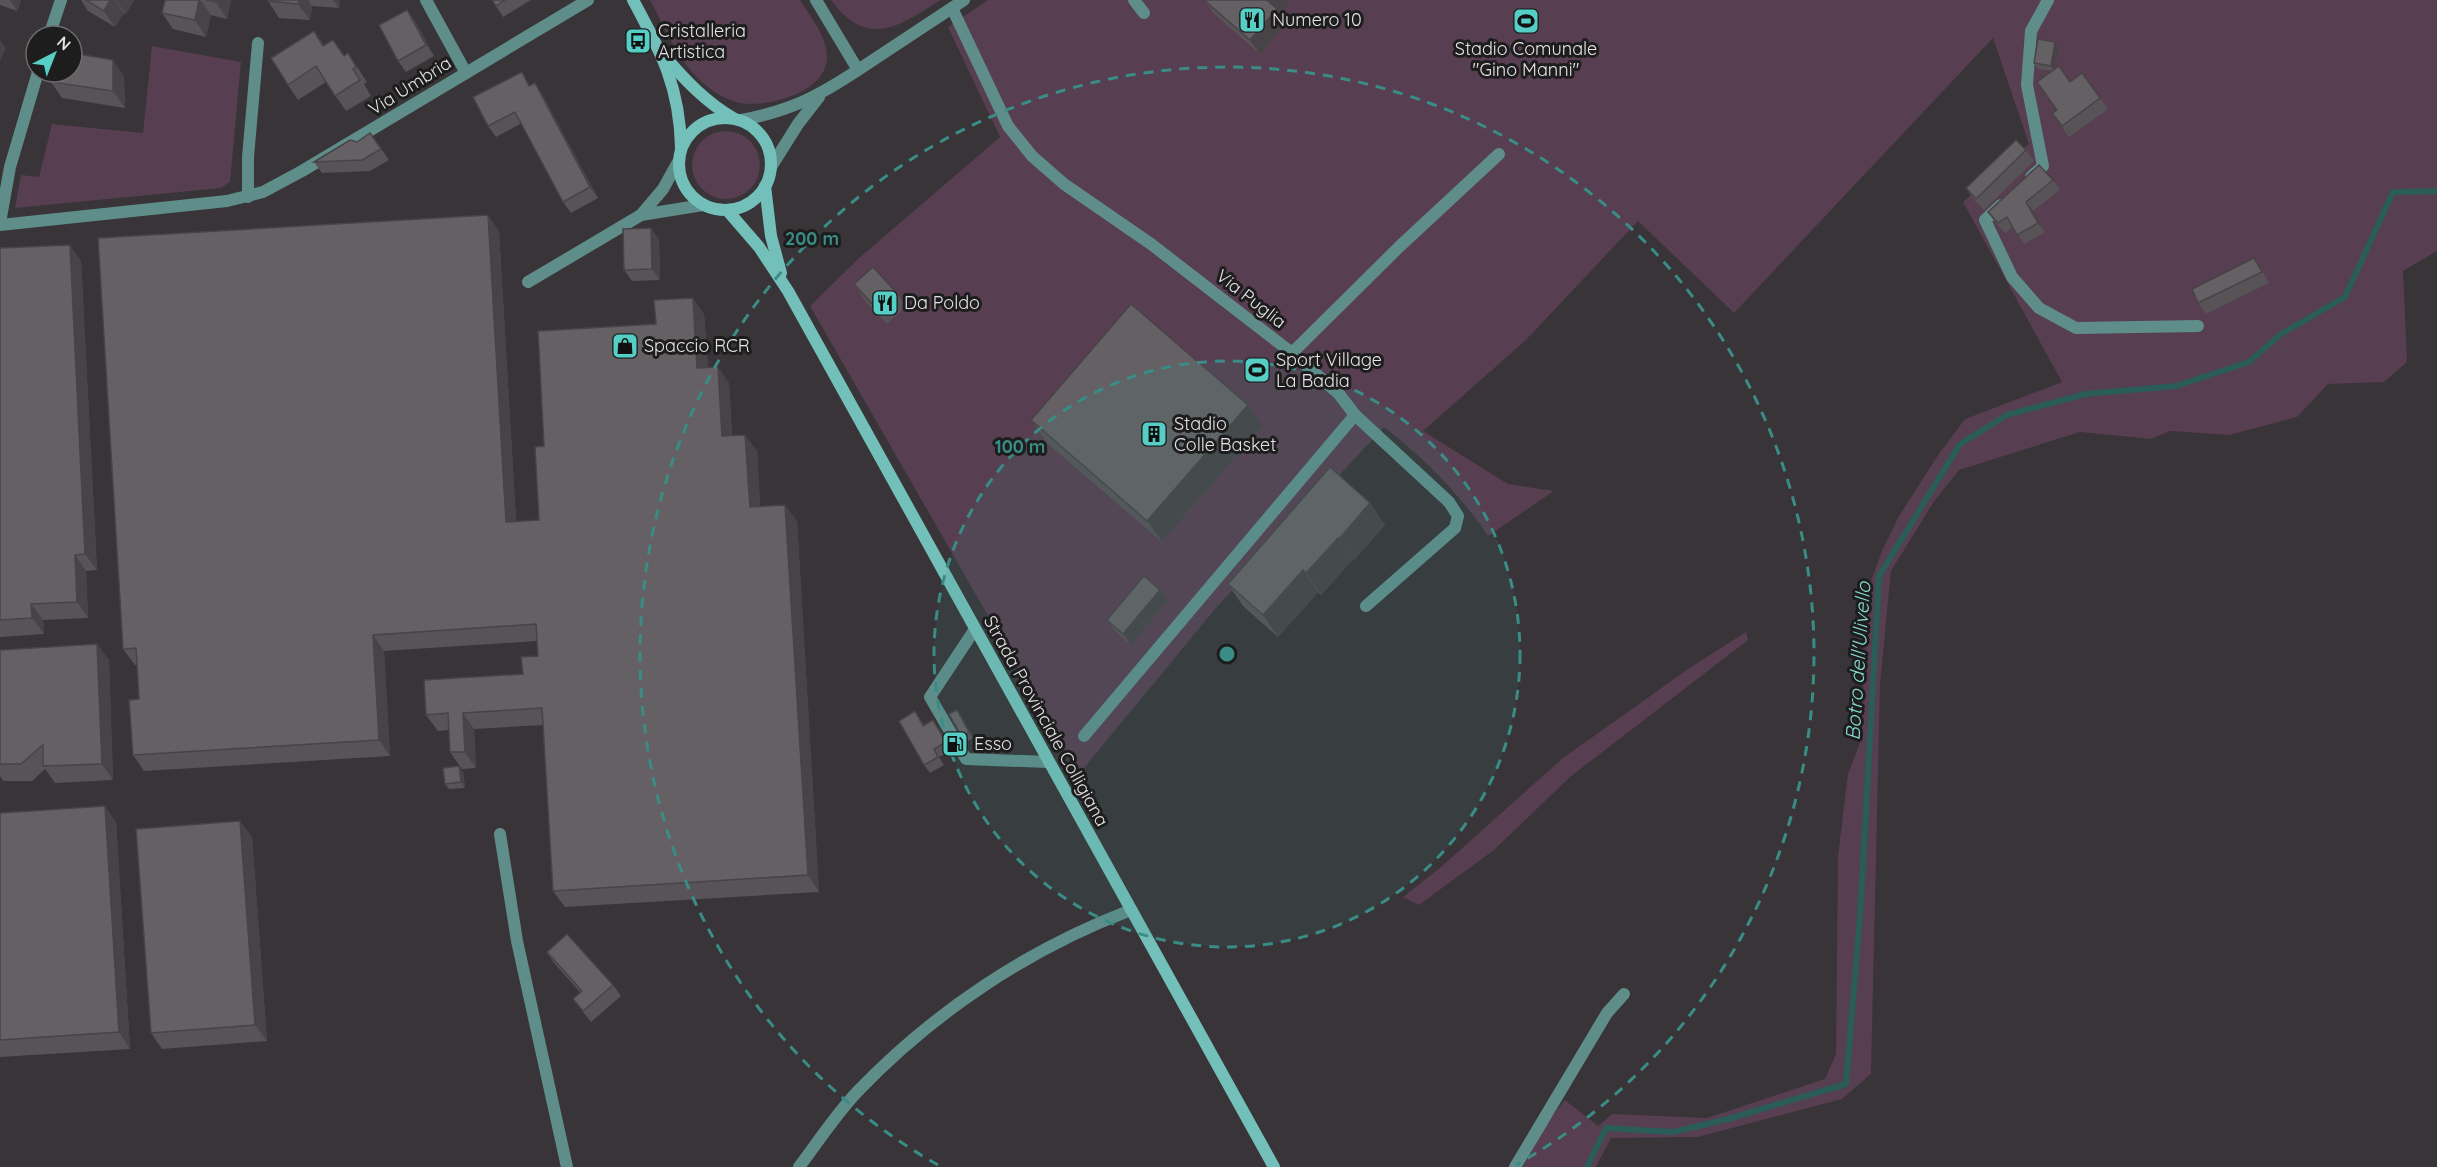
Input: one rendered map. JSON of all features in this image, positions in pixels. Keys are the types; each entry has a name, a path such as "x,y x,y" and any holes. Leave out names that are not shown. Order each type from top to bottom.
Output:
{"main road":[{"path":"633,0 661,52 678,107 681,149"},
{"path":"661,52 688,83 718,110 738,120 754,128 764,139 769,153 771,167 765,186 755,198 742,206 727,210 703,205 685,187 680,175 678,162 681,149 687,137 696,127 721,118 738,120"},
{"name":"Strada Provinciale Colligiana","path":"765,186 774,247 788,291"},
{"name":"Strada Provinciale Colligiana","path":"727,210 759,247 788,291 1274,1167"}],"street":[{"path":"53,24 61,0"},
{"path":"426,0 466,73"},
{"name":"Via Umbria","path":"0,224 248,197 302,171 588,0"},
{"path":"816,0 858,70"},
{"path":"738,120 783,111 822,94 964,0"},
{"path":"1134,0 1144,12"},
{"path":"2048,0 2031,31 2027,85 2043,166 1985,220 2012,277 2039,308 2076,328 2198,326"},
{"name":"Via Puglia","path":"952,8 1008,126 1017,140 1041,165 1072,190 1158,249 1292,353 1333,388 1356,415 1449,502 1458,516 1455,528 1366,606"},
{"path":"248,197 248,157 258,43"},
{"path":"0,224 10,167 34,84"},
{"path":"771,167 798,124 822,94"},
{"path":"1292,353 1499,154"},
{"path":"528,282 641,215 663,189 678,162"},
{"path":"641,215 703,205"},
{"path":"1084,736 1356,415"},
{"path":"975,629 930,697 966,759 1048,762"},
{"path":"500,834 517,941 567,1167"},
{"path":"799,1167 857,1092 938,1020 987,983 1017,964 1131,910"},
{"path":"1515,1167 1607,1013 1624,994"}],"shaded area":[{"path":"650,0 800,0 825,43 827,58 825,69 810,87 787,98 751,104 730,100 701,82 692,72 676,50"},
{"path":"831,0 940,0 897,25 870,29 844,15"},
{"path":"988,0 2437,0 2437,251 2403,271 2407,362 2384,382 2328,384 2297,417 2229,435 2170,431 2151,439 2080,432 1959,470 1933,503 1891,571 1880,684 1871,1074 1842,1099 1698,1137 1611,1138 1596,1167 1523,1167 1547,1122 1565,1100 1598,1126 1612,1114 1707,1118 1825,1079 1836,1054 1838,856 1848,774 1861,740 1867,592 1882,551 1899,516 1938,455 1965,419 2062,382 1963,202 2029,144 1993,38 1734,313 1638,221 1526,340 1423,431 1508,484 1554,491 1488,536 1466,506 1440,477 1384,427 1215,609 1079,774 810,306 858,259 1000,137 948,27"},
{"path":"152,46 241,62 230,182 221,188 15,208 21,175 39,177 52,124 143,133"},
{"path":"726,131 739,134 750,141 757,152 760,165 757,178 750,189 739,196 726,199 713,196 702,189 695,178 692,165 695,152 702,141 713,134"},
{"path":"1746,632 1748,640 1570,777 1494,850 1419,905 1403,897 1441,867 1563,758 1691,667"}],"building":[{"path":"86,0 110,0 104,11"},
{"path":"165,0 199,0 195,20 162,13"},
{"path":"268,0 299,0 298,4"},
{"path":"492,0 505,0 496,6"},
{"path":"1204,0 1270,0 1268,1 1277,9 1250,40"},
{"path":"407,10 426,45 398,61 379,25"},
{"path":"314,31 323,46 333,40 344,56 348,53 356,67 353,69 360,80 335,96 316,66 288,85 271,58"},
{"path":"2038,39 2055,42 2051,66 2034,63"},
{"path":"84,55 113,60 113,91 65,84 84,84"},
{"path":"2059,66 2070,82 2082,73 2100,98 2062,126 2052,113 2057,110 2037,82"},
{"path":"522,72 529,86 535,83 590,187 563,202 515,112 488,126 473,97"},
{"path":"370,133 381,149 362,160 314,162 350,140 357,142"},
{"path":"2016,140 2026,150 1976,199 1966,188"},
{"path":"2039,165 2053,180 2026,202 2038,223 2017,235 2007,217 1998,223 1988,212"},
{"path":"488,215 506,522 539,520 535,447 544,446 538,331 656,324 654,300 693,298 697,368 718,367 722,436 745,435 750,507 785,505 808,875 553,891 542,708 463,713 465,752 450,752 448,713 426,715 424,680 523,674 521,657 538,656 536,624 373,635 379,740 133,755 129,700 139,699 136,648 123,649 98,238"},
{"path":"651,228 652,269 624,270 623,229"},
{"path":"70,245 85,554 75,555 77,602 31,604 32,618 0,620 0,248"},
{"path":"2254,258 2262,272 2198,303 2192,289"},
{"path":"873,267 894,290 875,307 854,284"},
{"name":"Stadio Colle Basket","path":"1131,304 1248,405 1147,521 1031,420"},
{"path":"1330,467 1370,503 1339,539 1306,573 1303,570 1263,615 1228,584"},
{"path":"1144,576 1160,590 1123,634 1107,620"},
{"path":"97,644 102,764 43,766 43,745 21,764 0,764 0,650"},
{"path":"957,710 969,732 962,737 949,714"},
{"path":"915,711 923,726 933,720 946,742 934,749 938,757 924,765 899,721"},
{"path":"459,766 461,782 445,784 443,768"},
{"path":"105,806 119,1032 0,1040 0,813"},
{"path":"240,821 255,1025 151,1033 136,829"},
{"path":"567,934 613,985 583,1011 573,999 582,991 547,952"}],"waterway":[{"name":"Botro dell'Ulivello","path":"1587,1167 1606,1128 1673,1132 1728,1119 1846,1084 1860,917 1879,576 1960,444 2007,415 2085,394 2176,386 2249,362 2281,334 2345,297 2393,192 2437,191"}],"place":[{"name":"Numero 10","path":"1252,20"},
{"name":"Stadio Comunale \"Gino Manni\"","path":"1526,21"},
{"name":"Cristalleria Artistica","path":"638,41"},
{"name":"Da Poldo","path":"885,303"},
{"name":"Spaccio RCR","path":"625,346"},
{"name":"Sport Village La Badia","path":"1257,370"},
{"name":"Stadio Colle Basket","path":"1154,434"},
{"name":"Esso","path":"955,744"}]}
